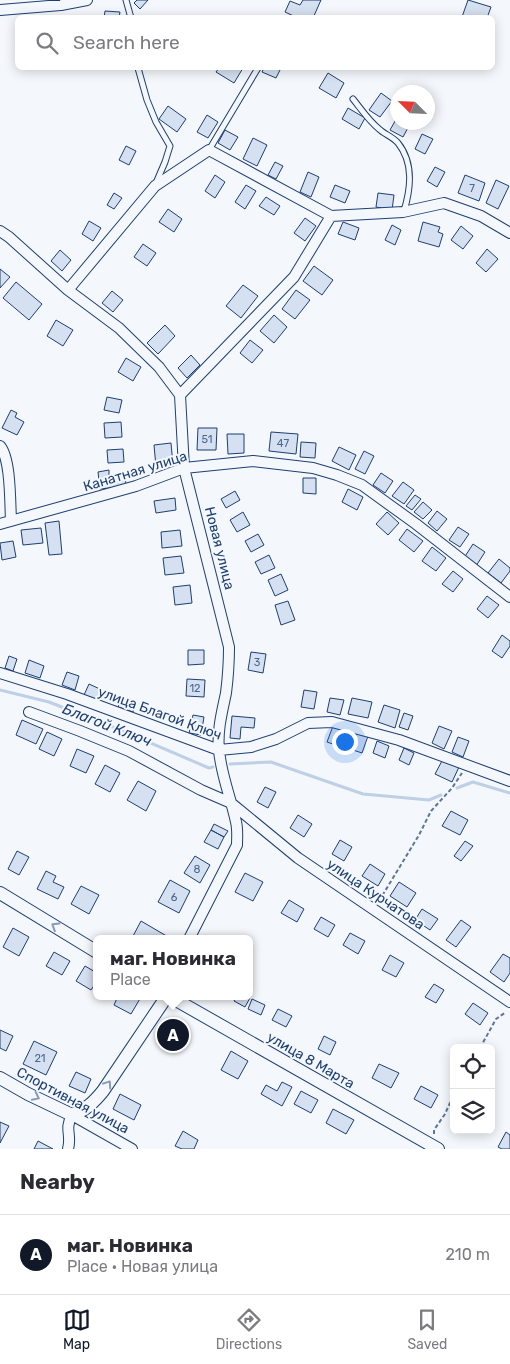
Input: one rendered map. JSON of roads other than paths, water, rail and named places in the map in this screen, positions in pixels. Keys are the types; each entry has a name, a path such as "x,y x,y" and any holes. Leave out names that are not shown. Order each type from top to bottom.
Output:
{"street":[{"path":"0,10 87,0"},
{"path":"68,290 155,186 209,150 331,216 404,212 444,203 481,216 510,233"},
{"path":"0,232 9,237 68,290 119,328 159,367 180,395 294,277 331,216"},
{"name":"Новая улица","path":"180,395 184,468 229,646 226,691 219,729 219,750 223,775 236,823 237,845 192,935"},
{"path":"0,446 7,462 11,521"},
{"name":"Канатная улица","path":"0,524 136,486 184,468 253,461 313,468 362,485 510,598"},
{"name":"улица Благой Ключ","path":"0,673 67,694 219,750 251,747 276,739 308,722 332,722 399,740 510,781"},
{"path":"29,712 129,751 201,790 231,803"},
{"name":"улица Курчатова","path":"231,803 298,858 510,1002"},
{"path":"0,892 93,950"},
{"path":"68,1149 70,1144 68,1122 72,1115 88,1108 94,1103 165,1000"},
{"name":"улица 8 Марта","path":"175,1000 434,1148"},
{"name":"Спортивная улица","path":"0,1078 72,1115 132,1149"}],"lane":[{"path":"126,0 130,15"},
{"path":"139,70 147,100 156,122 170,146 155,186"},
{"path":"209,150 257,70"},
{"path":"353,99 378,128 397,142 404,153 410,170 410,182 409,196 404,212"}],"waterway":[{"name":"Благой Ключ","path":"0,690 49,702 209,768 213,767"},
{"name":"Благой Ключ","path":"230,764 271,762 363,794 429,800 441,795"},
{"name":"Благой Ключ","path":"457,788 473,782 510,793"}],"place":[{"name":"маг. Новинка","path":"173,1035"}]}
